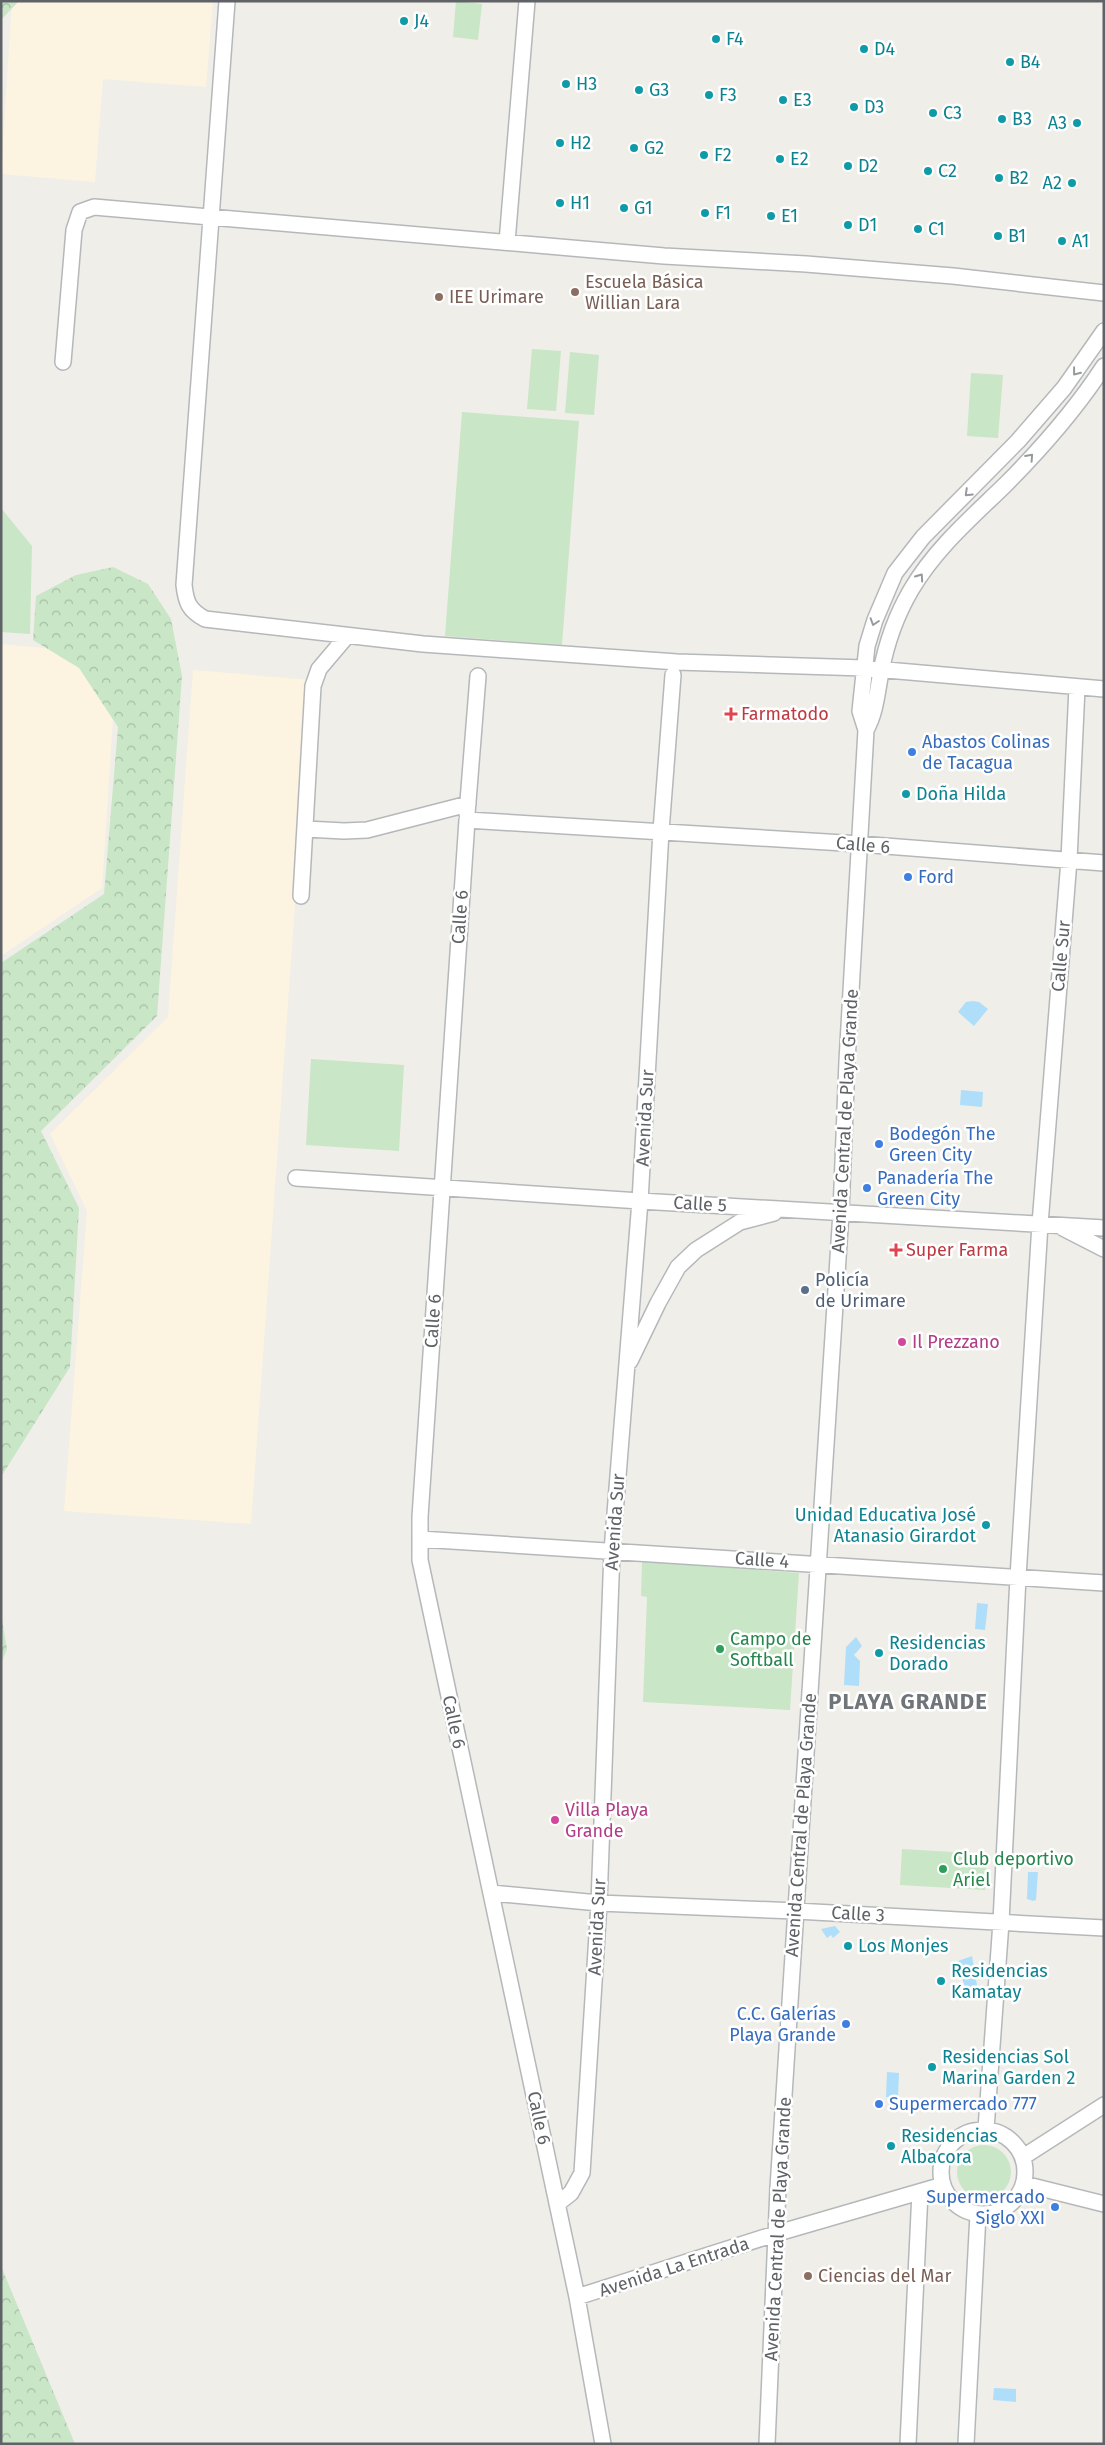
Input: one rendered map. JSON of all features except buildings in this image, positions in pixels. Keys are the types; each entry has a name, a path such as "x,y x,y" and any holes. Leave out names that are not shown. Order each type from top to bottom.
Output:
{"street":[{"path":"227,1 210,218 198,417 184,585 186,602 193,612 205,619 423,644 677,662 864,668 1104,689"},
{"path":"507,242 527,1"},
{"path":"63,362 74,230 80,212 94,207 664,256 806,264 954,276 1104,293"},
{"path":"866,730 860,711 864,668 875,620 896,573 908,555 1018,441 1064,388 1104,331"},
{"name":"Avenida Central de Playa Grande","path":"767,2444 778,2233 778,2188 841,1212 866,730 874,717 881,670 893,630 910,591 932,559 1039,447 1104,366"},
{"path":"301,896 314,686 319,669 347,636"},
{"path":"306,828 344,831 367,830 467,812 478,676"},
{"name":"Avenida Sur","path":"557,2204 571,2193 582,2173 599,1903 612,1551 640,1201 660,831 673,676"},
{"name":"Calle Sur","path":"986,2129 1001,1922 1018,1577 1040,1224 1069,860 1077,688"},
{"path":"862,691 878,693"},
{"name":"Calle 6","path":"603,2444 577,2297 422,1570 420,1539 467,812 660,831 1104,863"},
{"name":"Calle 5","path":"296,1178 442,1186 640,1201 1104,1228"},
{"path":"626,1370 658,1303 678,1267 696,1250 740,1222 787,1209"},
{"path":"1056,1225 1104,1249"},
{"name":"Calle 4","path":"420,1539 1104,1583"},
{"name":"Calle 3","path":"492,1893 599,1903 796,1911 1104,1928"},
{"path":"1023,2157 1104,2105"},
{"path":"986,2129 1009,2138 1017,2146 1023,2157 1026,2175 1024,2184 1017,2197 1007,2208 993,2214 978,2214 963,2209 951,2199 943,2185 941,2171 943,2158 950,2146 960,2136 973,2131 986,2129"},
{"path":"1024,2184 1104,2204"},
{"name":"Avenida La Entrada","path":"577,2297 778,2233 943,2185"},
{"path":"908,2444 920,2192"},
{"path":"966,2444 978,2214"}],"shaded area":[{"path":"12,1 213,1 206,87 103,79 95,182 1,174"},
{"path":"1,644 117,655 102,888 1,956"},
{"path":"193,670 311,680 251,1524 64,1511 87,1211 50,1134 168,1017"}],"green space":[{"path":"1,1 19,1 1,20"},
{"path":"456,1 482,4 478,40 453,37"},
{"path":"532,349 561,351 556,411 527,409"},
{"path":"570,352 599,355 594,415 565,413"},
{"path":"971,373 1003,375 998,438 967,436"},
{"path":"462,412 579,421 562,645 445,636"},
{"path":"1,508 32,546 30,634 1,632"},
{"path":"113,567 148,584 171,619 182,676 157,1016 41,1131 79,1208 70,1367 1,1477 1,963 104,894 118,727 79,668 33,640 36,596 76,575"},
{"path":"311,1059 404,1065 399,1151 306,1145"},
{"name":"Campo de Softball","path":"642,1561 799,1573 790,1710 643,1702 647,1597 641,1596"},
{"path":"1,1614 7,1649 1,1663"},
{"name":"Club deportivo Ariel","path":"902,1849 987,1854 985,1890 900,1885"},
{"path":"979,2145 989,2145 1003,2153 1009,2162 1011,2172 1009,2182 1003,2191 989,2199 979,2199 969,2194 962,2187 957,2177 957,2167 962,2157 969,2150"},
{"path":"1,2266 75,2444 1,2444"}],"water":[{"path":"966,1002 979,1002 988,1009 974,1026 958,1012"},
{"path":"961,1090 983,1092 982,1107 960,1105"},
{"path":"977,1603 988,1604 985,1630 975,1629"},
{"path":"856,1637 862,1646 854,1655 860,1661 859,1686 844,1685 846,1647"},
{"path":"1028,1872 1038,1872 1036,1900 1033,1901 1027,1899"},
{"path":"835,1926 840,1932 833,1938 831,1935 827,1938 821,1929"},
{"path":"972,1956 977,1985 965,1989 958,1961"},
{"path":"887,2072 899,2073 898,2098 886,2097"},
{"path":"994,2388 1016,2389 1016,2402 993,2400"}],"place":[{"name":"J4","path":"404,21"},
{"name":"F4","path":"716,39"},
{"name":"D4","path":"864,49"},
{"name":"B4","path":"1010,62"},
{"name":"H3","path":"566,84"},
{"name":"G3","path":"639,90"},
{"name":"F3","path":"709,95"},
{"name":"E3","path":"783,100"},
{"name":"D3","path":"854,107"},
{"name":"C3","path":"933,113"},
{"name":"B3","path":"1002,119"},
{"name":"A3","path":"1077,123"},
{"name":"H2","path":"560,143"},
{"name":"G2","path":"634,148"},
{"name":"F2","path":"704,155"},
{"name":"E2","path":"780,159"},
{"name":"D2","path":"848,166"},
{"name":"C2","path":"928,171"},
{"name":"B2","path":"999,178"},
{"name":"A2","path":"1072,183"},
{"name":"H1","path":"560,203"},
{"name":"G1","path":"624,208"},
{"name":"F1","path":"705,213"},
{"name":"E1","path":"771,216"},
{"name":"D1","path":"848,225"},
{"name":"C1","path":"918,229"},
{"name":"B1","path":"998,236"},
{"name":"A1","path":"1062,241"},
{"name":"Escuela Básica Willian Lara","path":"575,292"},
{"name":"IEE Urimare","path":"439,297"},
{"name":"Farmatodo","path":"731,714"},
{"name":"Abastos Colinas de Tacagua","path":"912,752"},
{"name":"Doña Hilda","path":"906,794"},
{"name":"Ford","path":"908,877"},
{"name":"Bodegón The Green City","path":"879,1144"},
{"name":"Panadería The Green City","path":"867,1188"},
{"name":"Super Farma","path":"896,1250"},
{"name":"Policía de Urimare","path":"805,1290"},
{"name":"Il Prezzano","path":"902,1342"},
{"name":"Unidad Educativa José Atanasio Girardot","path":"986,1525"},
{"name":"Campo de Softball","path":"720,1649"},
{"name":"Residencias Dorado","path":"879,1653"},
{"name":"Villa Playa Grande","path":"555,1820"},
{"name":"Club deportivo Ariel","path":"943,1869"},
{"name":"Los Monjes","path":"848,1946"},
{"name":"Residencias Kamatay","path":"941,1981"},
{"name":"C.C. Galerías Playa Grande","path":"846,2024"},
{"name":"Residencias Sol Marina Garden 2","path":"932,2067"},
{"name":"Supermercado 777","path":"879,2104"},
{"name":"Residencias Albacora","path":"891,2146"},
{"name":"Supermercado Siglo XXI","path":"1055,2207"},
{"name":"Ciencias del Mar","path":"808,2276"}],"district":[{"name":"PLAYA GRANDE","path":"908,1701"}]}
